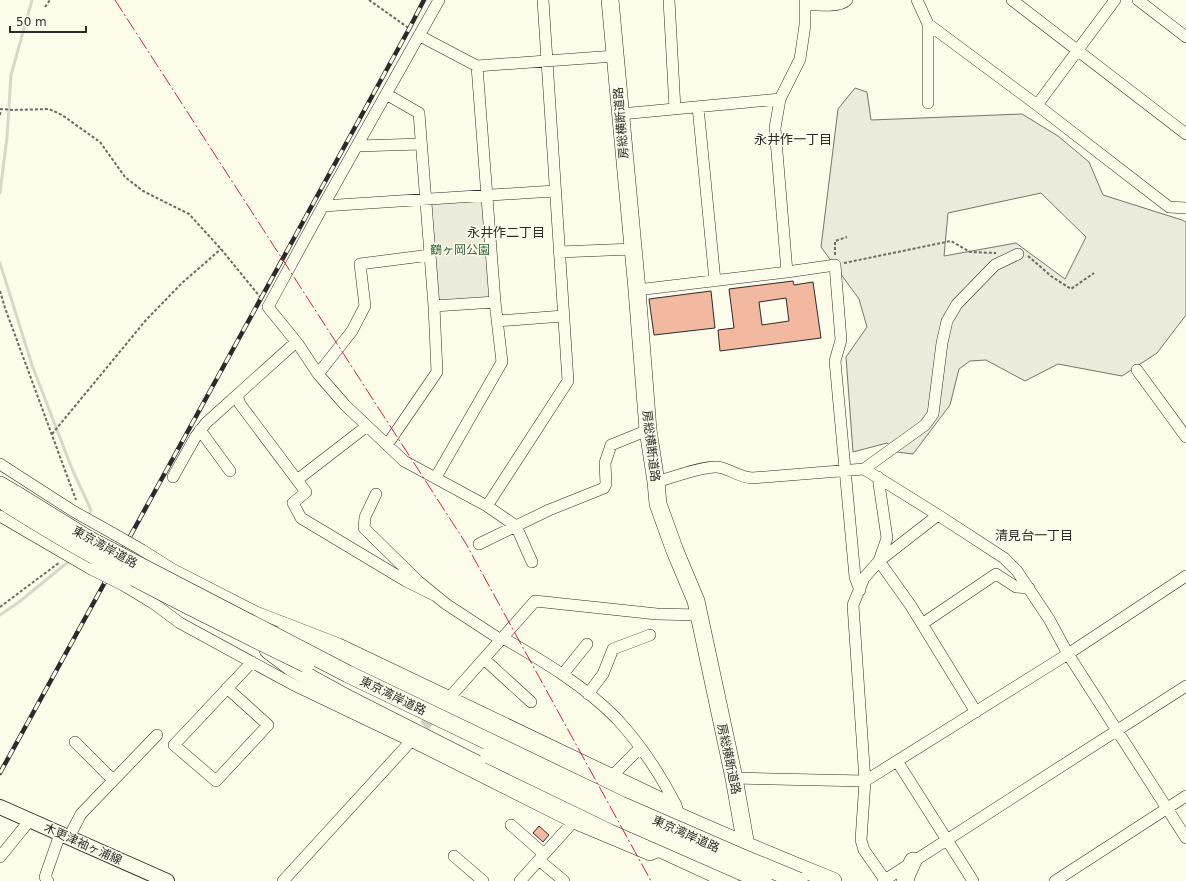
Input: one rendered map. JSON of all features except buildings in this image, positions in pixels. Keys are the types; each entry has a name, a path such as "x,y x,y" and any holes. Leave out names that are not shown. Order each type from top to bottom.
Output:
{"highway":[{"name":"房総横断道路","path":"610,0 637,290 648,430 658,504 696,601 734,778 746,846 749,881"},
{"name":"東京湾岸道路","path":"0,485 7,504 82,549 248,636 610,814 763,881"},
{"name":"東京湾岸道路","path":"7,504 95,543 348,674 620,805 799,881"},
{"path":"274,635 304,637 498,734 678,811 746,846 833,881"},
{"path":"248,636 292,668 343,696 481,766 730,881"},
{"path":"905,881 913,861"}],"main road":[{"name":"木更津袖ヶ浦線","path":"0,807 64,836 145,876 167,881"}],"street":[{"path":"439,0 420,36 356,146 268,306 296,342 318,374 345,405 404,461 487,506 516,526 532,562"},
{"path":"487,506 568,381 554,191 543,0"},
{"path":"669,0 675,109"},
{"path":"787,272 775,128 780,99 800,59 805,25 805,2 834,5 844,3 847,0"},
{"path":"916,0 928,24 928,103"},
{"path":"1012,0 1186,134"},
{"path":"1037,105 1115,0"},
{"path":"1138,0 1186,37"},
{"path":"928,24 1037,105 1169,207 1186,208"},
{"path":"420,36 477,66 615,56"},
{"path":"436,477 502,362 495,302 477,66"},
{"path":"386,94 419,113 434,306 437,372 387,445"},
{"path":"621,114 780,99"},
{"path":"698,107 715,281"},
{"path":"356,146 421,144"},
{"path":"323,206 554,191"},
{"path":"559,252 633,249"},
{"path":"864,469 925,425 933,414 942,343 947,321 956,304 995,265 1018,254"},
{"path":"318,374 352,331 365,306 360,264 430,255"},
{"path":"637,290 787,272 835,264 841,340 835,360 855,577 860,590"},
{"path":"434,306 495,302"},
{"path":"497,321 563,316"},
{"path":"173,477 200,430 206,423 296,342"},
{"path":"1137,370 1186,435"},
{"path":"237,395 240,404 306,492 293,504 301,518 406,581 434,594"},
{"path":"297,480 367,426"},
{"path":"200,430 230,471"},
{"path":"478,544 604,488 606,484 605,463 611,445 648,430"},
{"path":"0,464 73,511 142,550 172,569 256,612 340,644 613,774 678,811"},
{"path":"656,482 704,468 717,467 748,478 864,469 1004,558 1017,571 1029,588 1049,619 1068,654 1186,838"},
{"path":"878,477 887,538 879,561"},
{"path":"376,494 365,517 364,528 418,582 502,639 563,674 617,719 660,774 678,811"},
{"path":"7,504 67,556 125,586 153,603 180,623 292,684 411,741 573,822 650,855 662,850"},
{"path":"938,515 879,561 864,578 854,605 865,781 861,840 864,850 884,880 1186,686"},
{"path":"879,561 922,624 976,712"},
{"path":"922,624 996,574 1016,587 1029,588"},
{"path":"734,778 865,781 1068,654 1186,576"},
{"path":"450,697 535,601 656,614 699,615"},
{"path":"588,694 603,674 613,649 650,635"},
{"path":"563,674 587,644"},
{"path":"484,659 531,702"},
{"path":"227,688 268,725 216,781 174,744 227,688 252,662"},
{"path":"48,881 45,877 64,836 81,814 157,735"},
{"path":"283,881 411,741"},
{"path":"75,742 113,780"},
{"path":"613,774 640,748"},
{"path":"897,761 973,881"},
{"path":"1055,881 1186,796"},
{"path":"0,857 30,820"},
{"path":"520,881 573,822"},
{"path":"511,825 564,881"},
{"path":"454,856 483,881"}],"path":[{"path":"45,7 50,0"},
{"path":"369,0 409,29"},
{"path":"0,115 1,109 49,109 62,115 100,142 125,177 144,191 189,214 221,249 268,306"},
{"path":"847,237 834,241 835,264 935,244"},
{"path":"52,434 146,320 182,283 221,249"},
{"path":"0,290 5,308 78,505 73,511"},
{"path":"0,607 67,556"}],"green space":[{"path":"855,88 867,92 871,120 1022,114 1058,136 1089,162 1103,195 1186,222 1186,315 1157,353 1122,376 1058,364 1025,381 986,360 970,361 959,369 950,405 913,454 897,452 887,443 853,452 846,357 867,327 859,299 821,247 838,109","holes":["1041,193 1086,237 1065,279 1016,243 944,256 948,213"]},
{"name":"鶴ヶ岡公園","path":"487,195 495,302 434,306 425,199"}],"waterway":[{"path":"0,193 7,137 11,75 32,0"},
{"path":"0,263 32,365 72,469 91,510 88,516"},
{"path":"0,615 19,602 69,560"}],"tunnel":[{"path":"413,738 438,711"}],"railway":[{"path":"0,773 424,0"}],"power":[{"path":"115,0 465,542 651,881"}],"district":[{"name":"永井作一丁目","path":"793,139"},
{"name":"永井作二丁目","path":"506,232"},
{"name":"清見台一丁目","path":"1034,535"}]}
